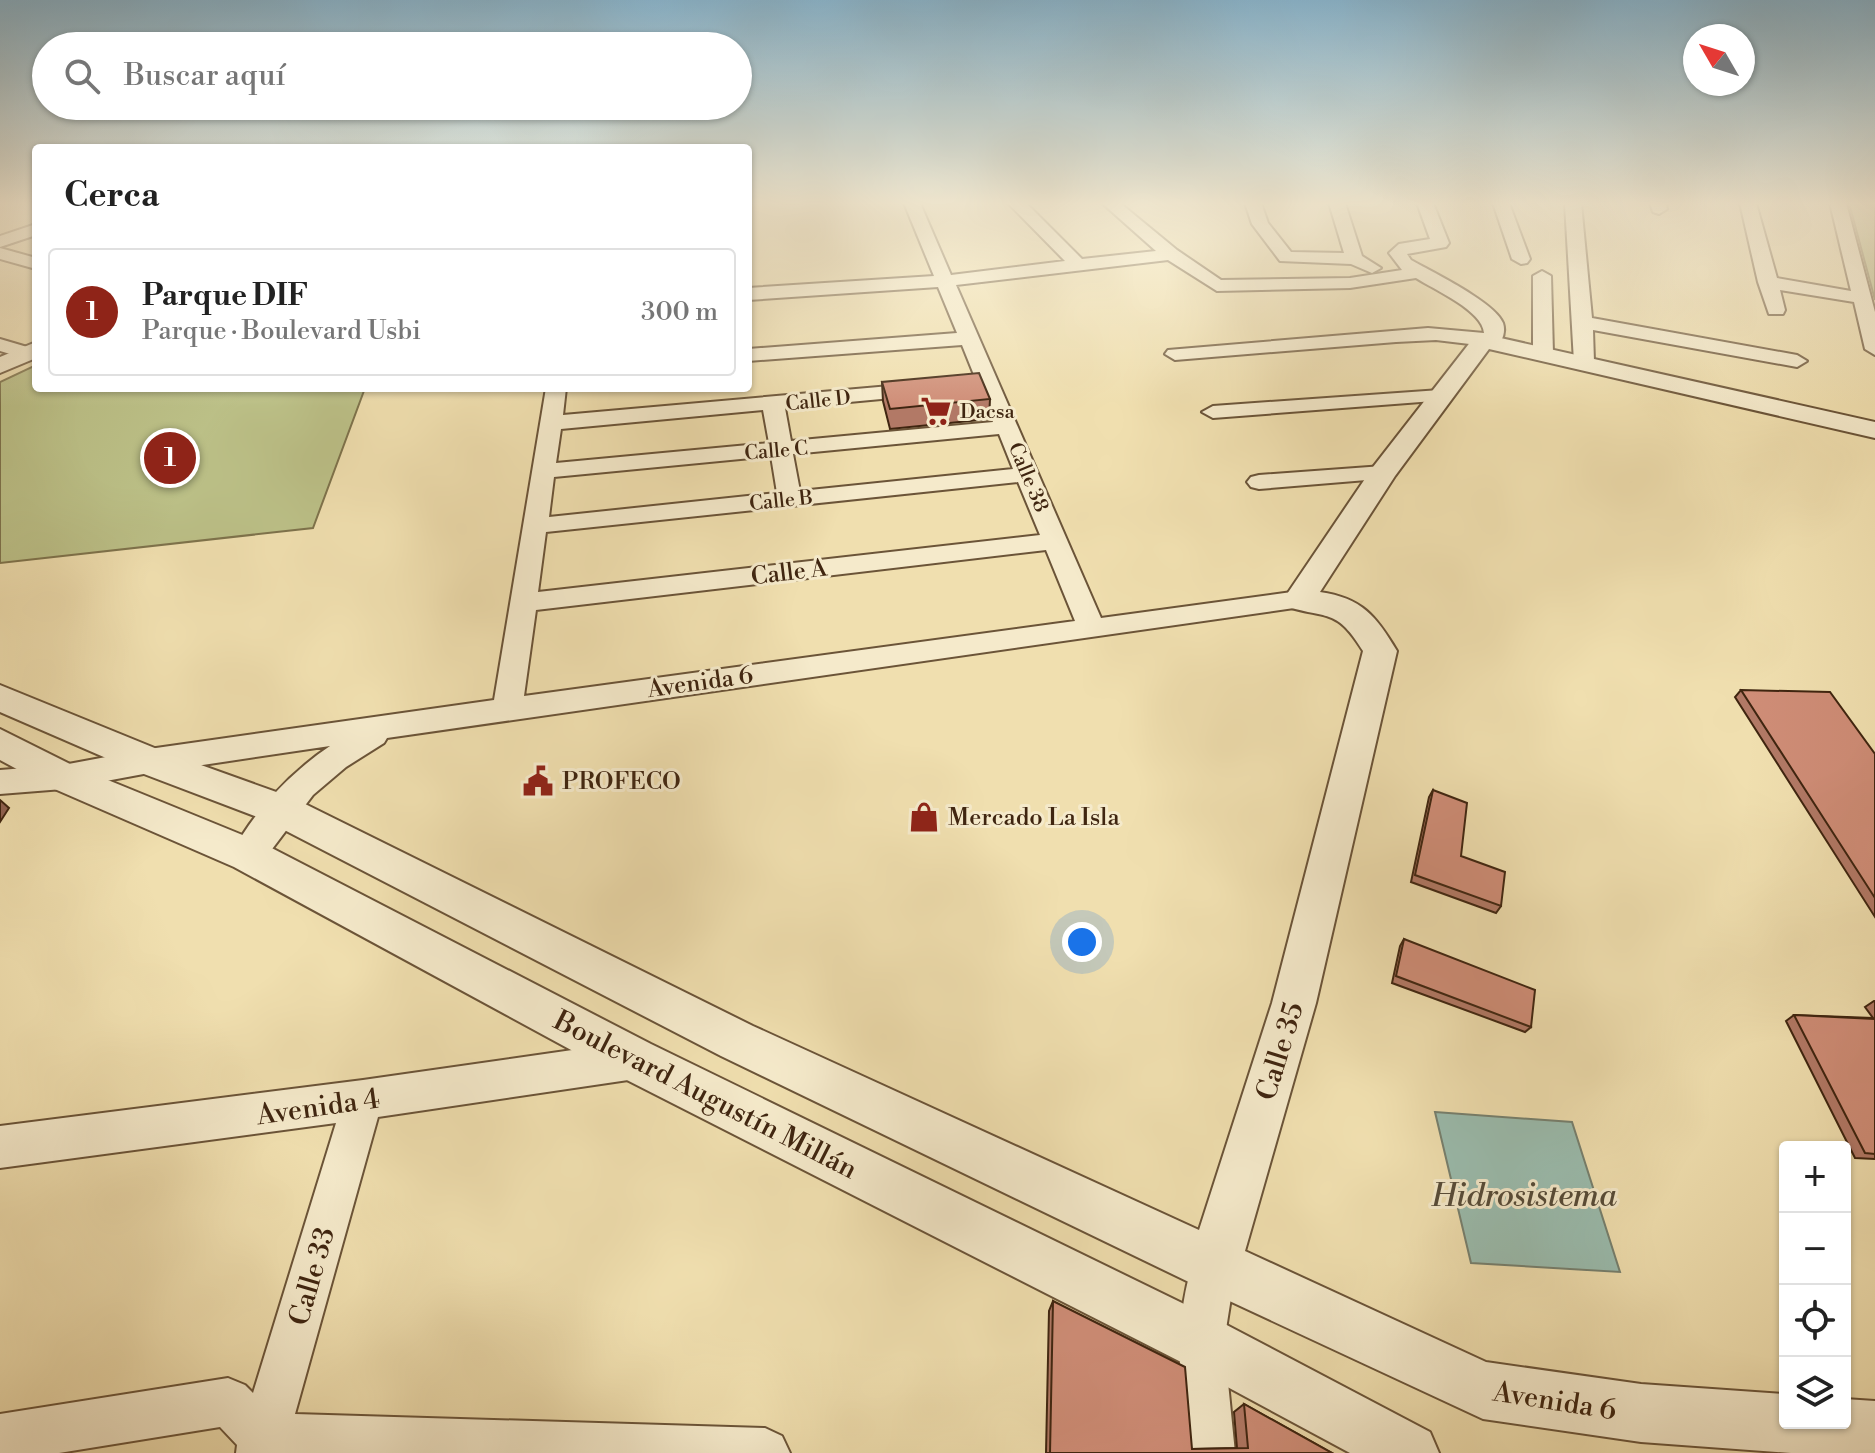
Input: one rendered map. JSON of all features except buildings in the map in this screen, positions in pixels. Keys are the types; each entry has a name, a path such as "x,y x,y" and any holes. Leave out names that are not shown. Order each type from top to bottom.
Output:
{"street":[{"name":"Calle 38","path":"942,271 1092,629"},
{"path":"752,294 946,281 1036,271"},
{"path":"1195,271 1217,286 1350,283 1423,272 1464,297 1493,323 1494,337 1483,341 1440,396 1383,473 1299,600"},
{"path":"1378,271 1391,277"},
{"path":"1579,271 1584,362"},
{"path":"1764,271 1776,310"},
{"path":"1855,271 1875,349"},
{"path":"1542,276 1543,354"},
{"path":"1767,282 1862,298"},
{"path":"1583,322 1797,361"},
{"path":"1175,354 1440,333 1584,362 1875,430"},
{"path":"752,355 970,338"},
{"name":"Calle D","path":"551,423 988,382"},
{"path":"507,709 555,392"},
{"path":"1213,412 1440,396"},
{"path":"773,404 790,499"},
{"name":"Calle C","path":"544,471 1008,427"},
{"path":"1259,482 1383,473"},
{"name":"Calle B","path":"535,526 1027,474"},
{"name":"Calle A","path":"523,603 1055,541"},
{"name":"Avenida 6","path":"0,782 63,777 392,725 1299,600 1334,603 1360,618 1380,651"},
{"name":"Calle 35","path":"1210,1453 1201,1342 1214,1266 1294,1003 1380,651"},
{"path":"0,698 149,761 279,809 737,1041 1214,1266"},
{"path":"248,855 279,809 325,764 354,744 392,725"},
{"name":"Boulevard Augustín Millán","path":"0,743 63,777 248,855 635,1060 1201,1342 1409,1453"},
{"name":"Avenida 4","path":"0,1147 363,1100 635,1060"},
{"name":"Calle 33","path":"262,1445 363,1100"},
{"name":"Avenida 6","path":"1214,1266 1483,1390 1641,1413 1875,1430"},
{"path":"0,1438 228,1402 262,1445 765,1453"}],"green space":[{"path":"1867,271 1875,271 1875,300"},
{"path":"32,367 32,392 364,392 313,528 0,563 0,382"}],"water":[{"name":"Hidrosistema","path":"1435,1112 1572,1122 1620,1272 1471,1263"}],"place":[{"name":"Dacsa","path":"936,411"},
{"name":"Parque DIF","path":"170,458"},
{"name":"PROFECO","path":"538,781"},
{"name":"Mercado La Isla","path":"924,817"}]}
